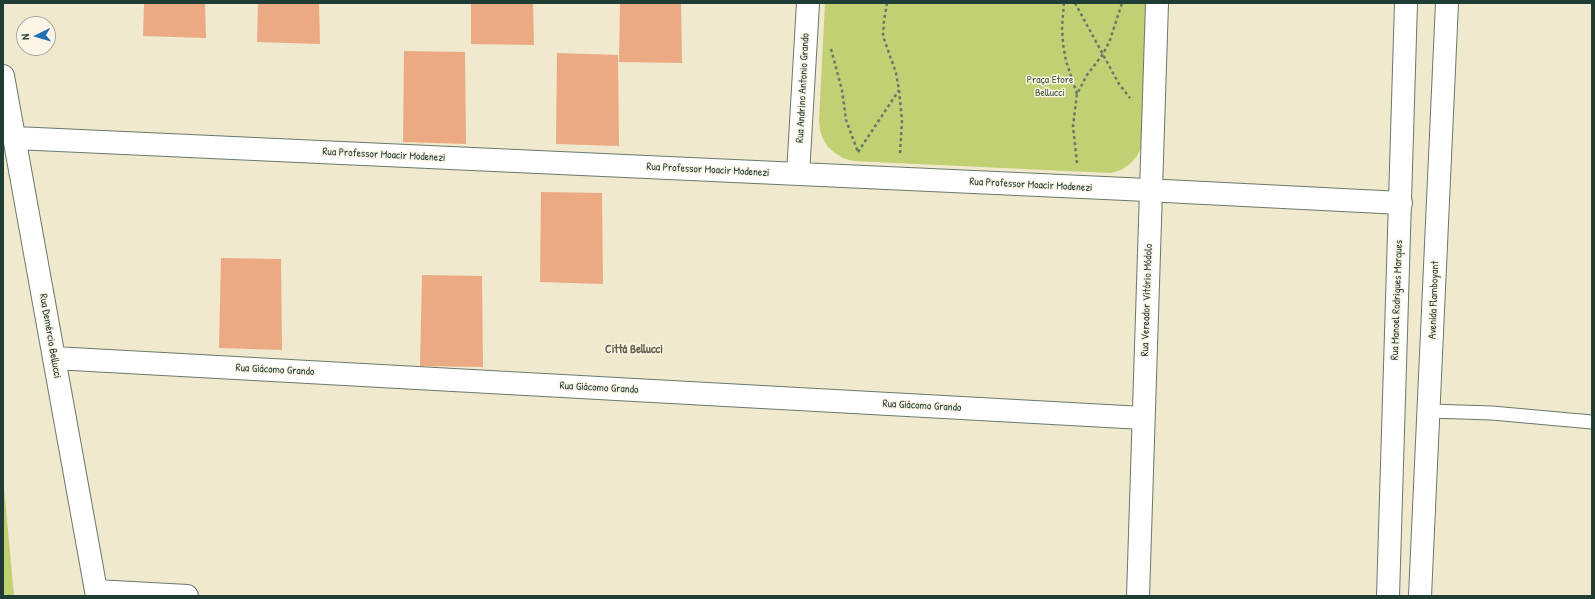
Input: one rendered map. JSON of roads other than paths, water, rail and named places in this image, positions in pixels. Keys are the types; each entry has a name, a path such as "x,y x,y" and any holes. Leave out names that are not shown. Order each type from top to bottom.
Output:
{"street":[{"name":"Rua Andrino Antonio Grando","path":"798,174 808,3"},
{"name":"Rua Vereador Vitório Módolo","path":"1138,596 1157,3"},
{"name":"Rua Manoel Rodrigues Marques","path":"1388,596 1406,3"},
{"name":"Avenida Flamboyant","path":"1420,596 1447,3"},
{"name":"Rua Demércio Bellucci","path":"3,76 97,594"},
{"name":"Rua Professor Moacir Modenezi","path":"14,138 1151,190 1400,203"},
{"name":"Rua Giácomo Grando","path":"54,358 1143,418"},
{"path":"97,594 187,596"}],"lane":[{"path":"1429,411 1492,413 1592,422"}],"district":[{"name":"Cittá Bellucci","path":"634,350"}],"park label":[{"name":"Praça Etore Bellucci","path":"1050,86"}]}
